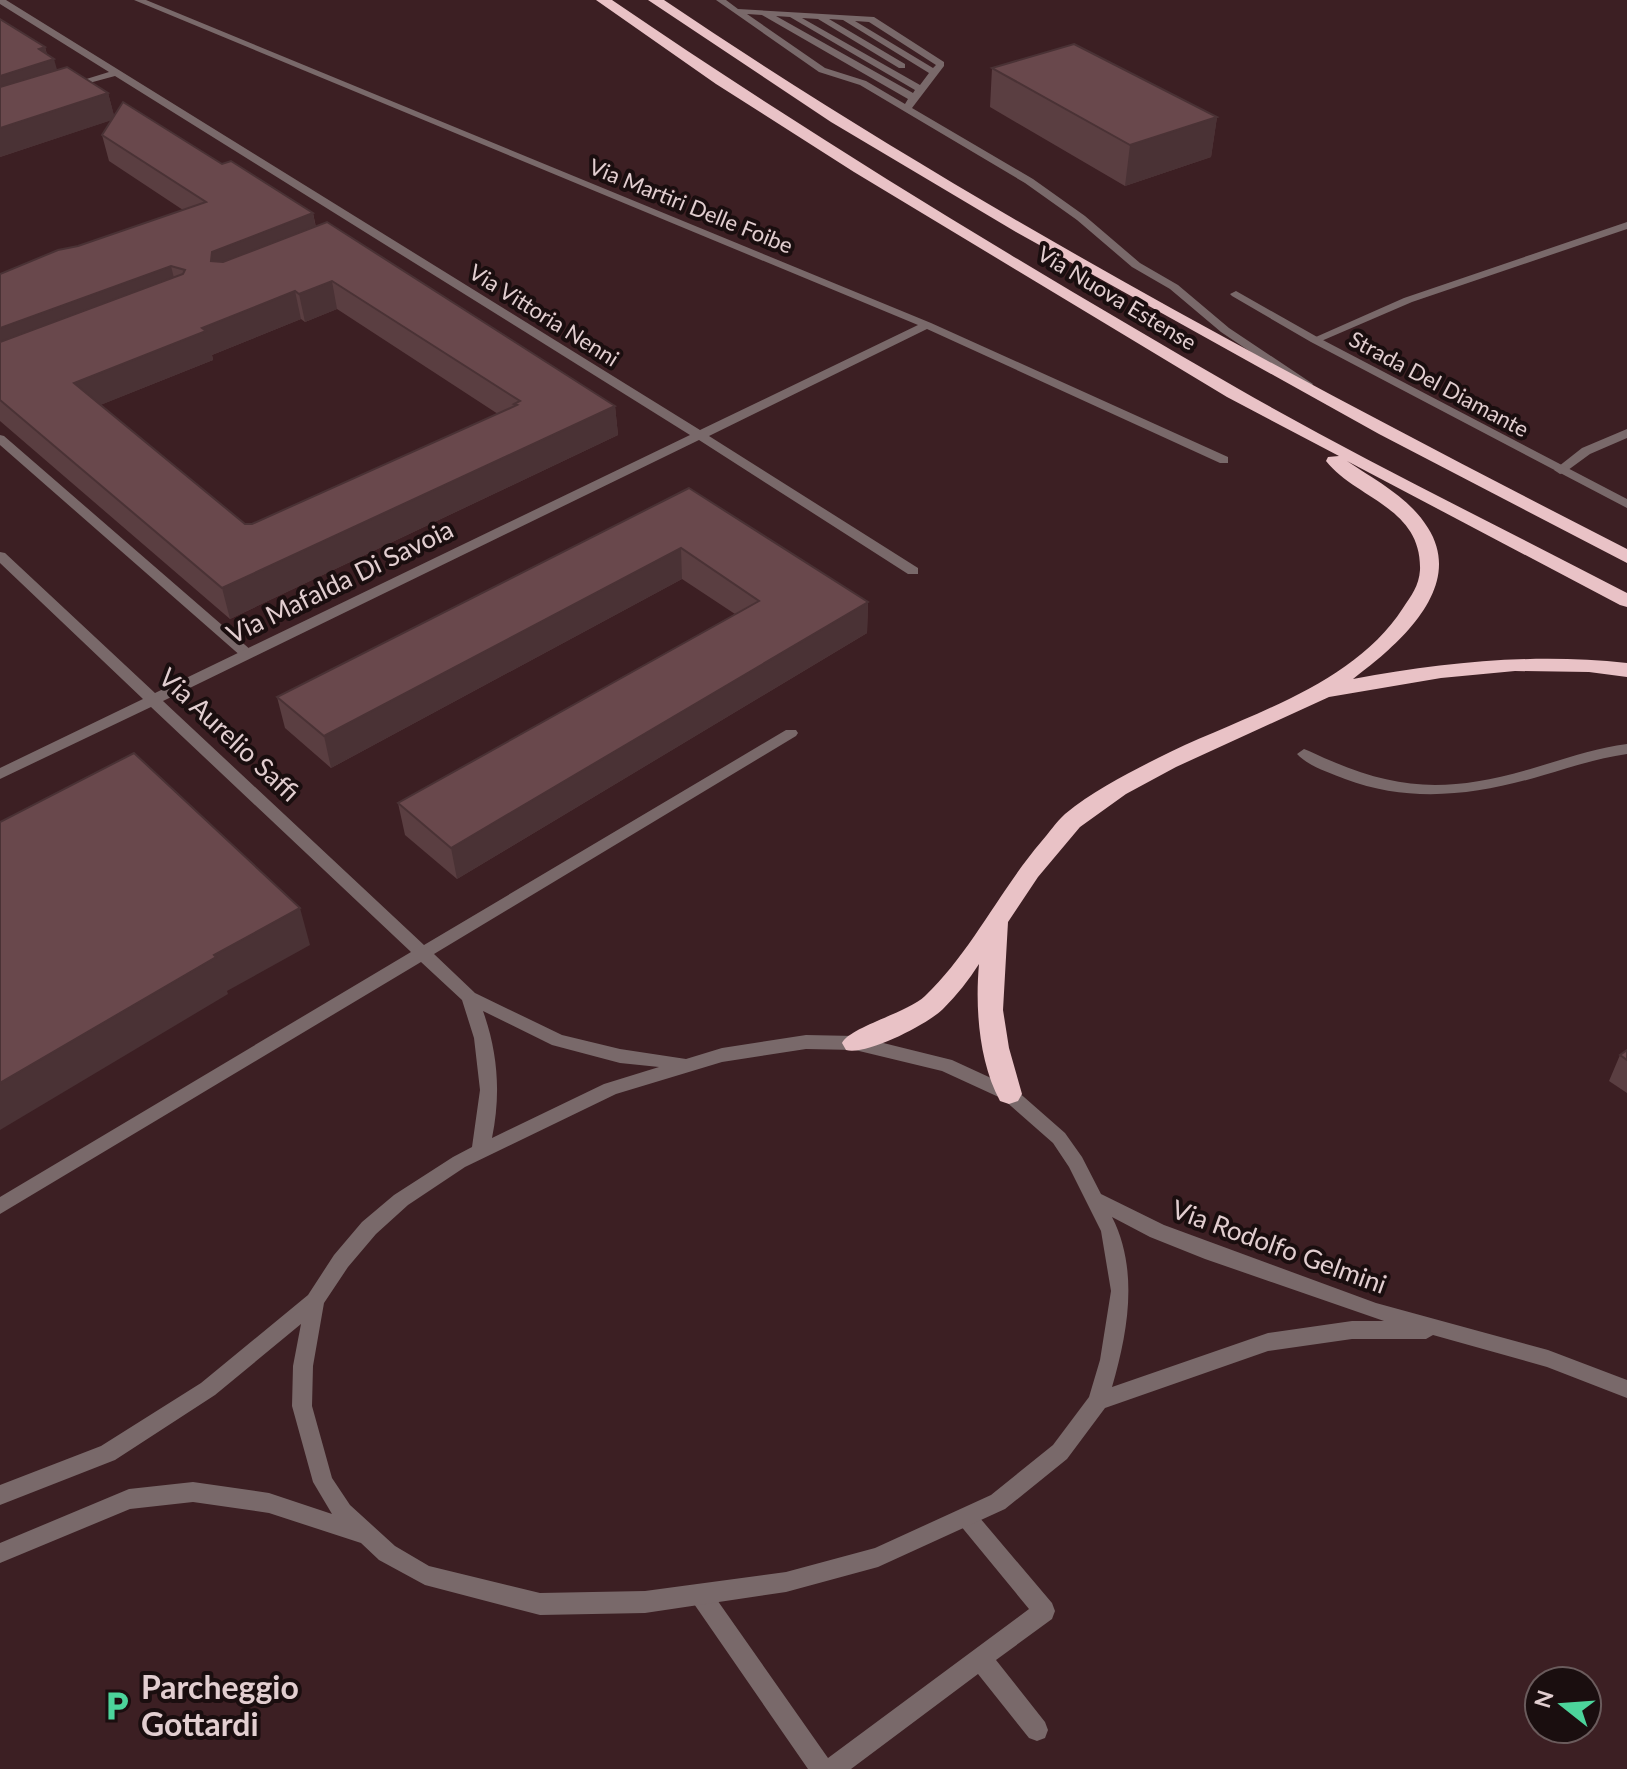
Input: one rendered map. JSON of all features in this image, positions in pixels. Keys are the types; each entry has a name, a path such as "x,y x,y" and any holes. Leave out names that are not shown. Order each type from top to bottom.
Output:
{"highway":[{"path":"596,0 654,36"},
{"name":"Via Nuova Estense","path":"603,0 859,169 1233,393 1627,601"},
{"name":"Via Nuova Estense","path":"655,0 895,155 1355,416 1627,557"},
{"path":"666,0 693,27"},
{"path":"855,1043 896,1026 932,1005 960,973 1030,871 1072,821 1118,789 1168,762 1323,691 1374,653 1402,626 1428,585 1430,567 1427,548 1415,523 1394,502 1233,393"},
{"path":"1323,691 1487,665 1540,662 1627,670"},
{"path":"999,917 988,985 989,1014 996,1054 1009,1094"}],"street":[{"name":"Via Vittoria Nenni","path":"0,0 701,436"},
{"name":"Via Martiri Delle Foibe","path":"138,0 927,325 1224,460"},
{"path":"720,0 822,70 910,103"},
{"path":"735,11 844,18 928,81"},
{"path":"763,13 910,103 1029,181 1081,218 1136,265 1174,287 1225,330 1355,416"},
{"path":"790,14 928,81"},
{"path":"817,16 928,81"},
{"path":"57,92 115,73"},
{"path":"910,103 928,81"},
{"path":"1315,340 1408,300 1627,225"},
{"path":"353,235 367,229"},
{"name":"Strada Del Diamante","path":"1236,294 1315,340 1627,504"},
{"name":"Via Mafalda Di Savoia","path":"0,774 927,325"},
{"path":"1560,470 1586,451 1627,433"},
{"path":"701,436 913,571"},
{"path":"0,439 247,654"},
{"name":"Via Aurelio Saffi","path":"0,556 469,997 558,1040 620,1056 685,1063"},
{"path":"0,1206 791,733"},
{"path":"1304,754 1346,776 1387,787 1436,792 1473,788 1602,752 1627,749"},
{"name":"Via Aurelio Saffi","path":"469,997 483,1032 490,1064 490,1107 481,1150"},
{"path":"0,1495 108,1453 208,1389 315,1301 341,1261 369,1228 401,1200 481,1150 574,1104 685,1063 806,1042 855,1043 946,1065 1009,1094 1059,1138 1097,1200 1110,1231 1121,1291 1110,1360 1098,1401 1080,1428 1051,1459 998,1502 878,1557 786,1582 645,1602 540,1604 466,1588 425,1575 387,1553 343,1512 323,1482 302,1406 303,1366 315,1301"},
{"name":"Via Rodolfo Gelmini","path":"1097,1200 1157,1231 1212,1253 1376,1311 1548,1359 1627,1389"},
{"name":"Via Rodolfo Gelmini","path":"1098,1401 1268,1342 1352,1330 1448,1330"},
{"path":"0,1553 129,1499 193,1492 269,1503 369,1536"},
{"path":"832,1769 1044,1611 967,1518"},
{"path":"700,1594 822,1769"},
{"path":"980,1658 1037,1730"}],"building":[{"path":"0,19 45,47 39,49 54,59 0,76"},
{"path":"1074,44 1217,117 1130,145 992,68"},
{"path":"67,67 108,93 0,128 0,87"},
{"path":"123,102 222,164 231,161 313,213 212,252 211,261 223,262 327,222 615,406 222,588 0,400 0,342 183,274 185,270 171,266 0,328 0,274 58,250 206,202 102,135","holes":["332,281 520,401 252,524 245,524 74,383 206,331 202,328 295,291 299,294"]},
{"path":"689,488 868,602 451,848 398,803 759,601 681,548 324,736 277,697"},
{"path":"134,753 300,908 214,955 216,957 0,1083 0,822"}],"place":[{"name":"Parcheggio Gottardi","path":"117,1706"}]}
